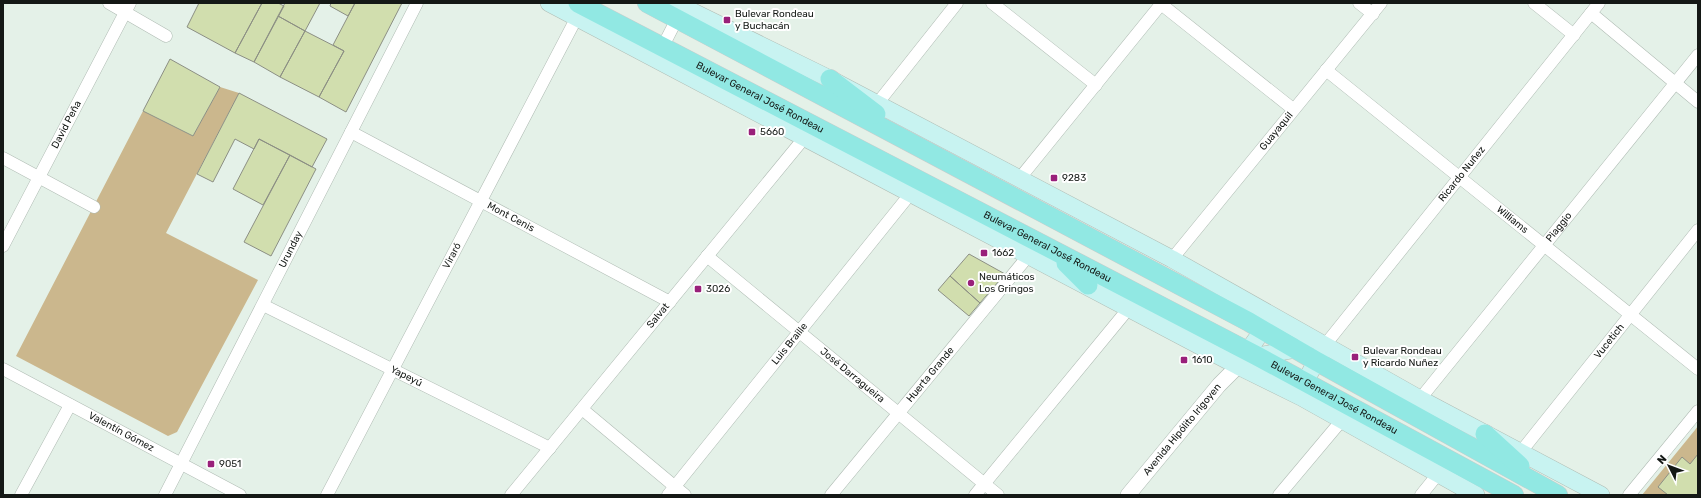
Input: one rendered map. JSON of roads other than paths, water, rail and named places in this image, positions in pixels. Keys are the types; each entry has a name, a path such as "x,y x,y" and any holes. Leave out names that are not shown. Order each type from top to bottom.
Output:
{"main road":[{"name":"Bulevar General José Rondeau","path":"550,3 577,10 659,53 1056,252 1248,357 1303,390 1514,495"},
{"path":"646,3 681,7 830,79 1172,259 1267,323 1294,349"},
{"path":"681,7 925,150 1267,323 1321,353 1552,492"},
{"name":"Bulevar General José Rondeau","path":"659,53 805,137 1088,285 1129,308 1248,357"},
{"path":"830,79 925,150"},
{"path":"1056,252 1088,285"},
{"path":"1248,357 1267,323"},
{"path":"1248,357 1294,349 1321,353 1420,399 1601,495"},
{"path":"1303,390 1321,353"},
{"name":"Bulevar General José Rondeau","path":"1303,390 1342,420 1476,495"},
{"path":"1485,434 1552,492"}],"street":[{"path":"109,3 128,8 166,36"},
{"name":"Urunday","path":"165,495 417,3"},
{"path":"877,104 957,3"},
{"path":"992,3 1096,85"},
{"path":"1359,3 1373,14"},
{"name":"Guayaquil","path":"1172,259 1381,3"},
{"path":"1534,3 1574,35"},
{"name":"Ricardo Nuñez","path":"1321,353 1599,3"},
{"path":"1020,178 1162,4 1294,110"},
{"path":"659,53 681,7"},
{"name":"David Peña","path":"3,246 128,8"},
{"name":"Viraró","path":"327,495 481,201 577,10"},
{"path":"1591,14 1698,102"},
{"name":"Piaggio","path":"1420,399 1698,55"},
{"name":"Williams","path":"1326,70 1698,369"},
{"name":"Mont Cenis","path":"351,132 670,302"},
{"name":"Salvat","path":"511,495 805,137"},
{"path":"3,158 94,207"},
{"name":"Luis Braille","path":"671,491 911,193"},
{"name":"Vucetich","path":"1520,452 1698,230"},
{"name":"Huerta Grande","path":"831,495 1029,255"},
{"name":"José Darragueira","path":"707,256 998,495"},
{"name":"Yapeyú","path":"263,305 550,448"},
{"path":"975,495 1129,308"},
{"name":"Avenida Hipólito Irigoyen","path":"1128,495 1219,385 1248,357"},
{"name":"Valentín Gómez","path":"3,369 240,495"},
{"path":"21,495 70,405"},
{"path":"582,409 671,491 685,495"},
{"path":"1629,495 1698,411"},
{"path":"1279,495 1342,420"},
{"path":"1421,495 1438,474"}],"place":[{"name":"Bulevar Rondeau y Buchacán","path":"727,20"},
{"name":"5660","path":"752,132"},
{"name":"9283","path":"1054,178"},
{"name":"1662","path":"984,253"},
{"name":"Neumáticos Los Gringos","path":"971,283"},
{"name":"3026","path":"698,289"},
{"name":"Bulevar Rondeau y Ricardo Nuñez","path":"1355,357"},
{"name":"1610","path":"1184,360"},
{"name":"9051","path":"211,464"}]}
